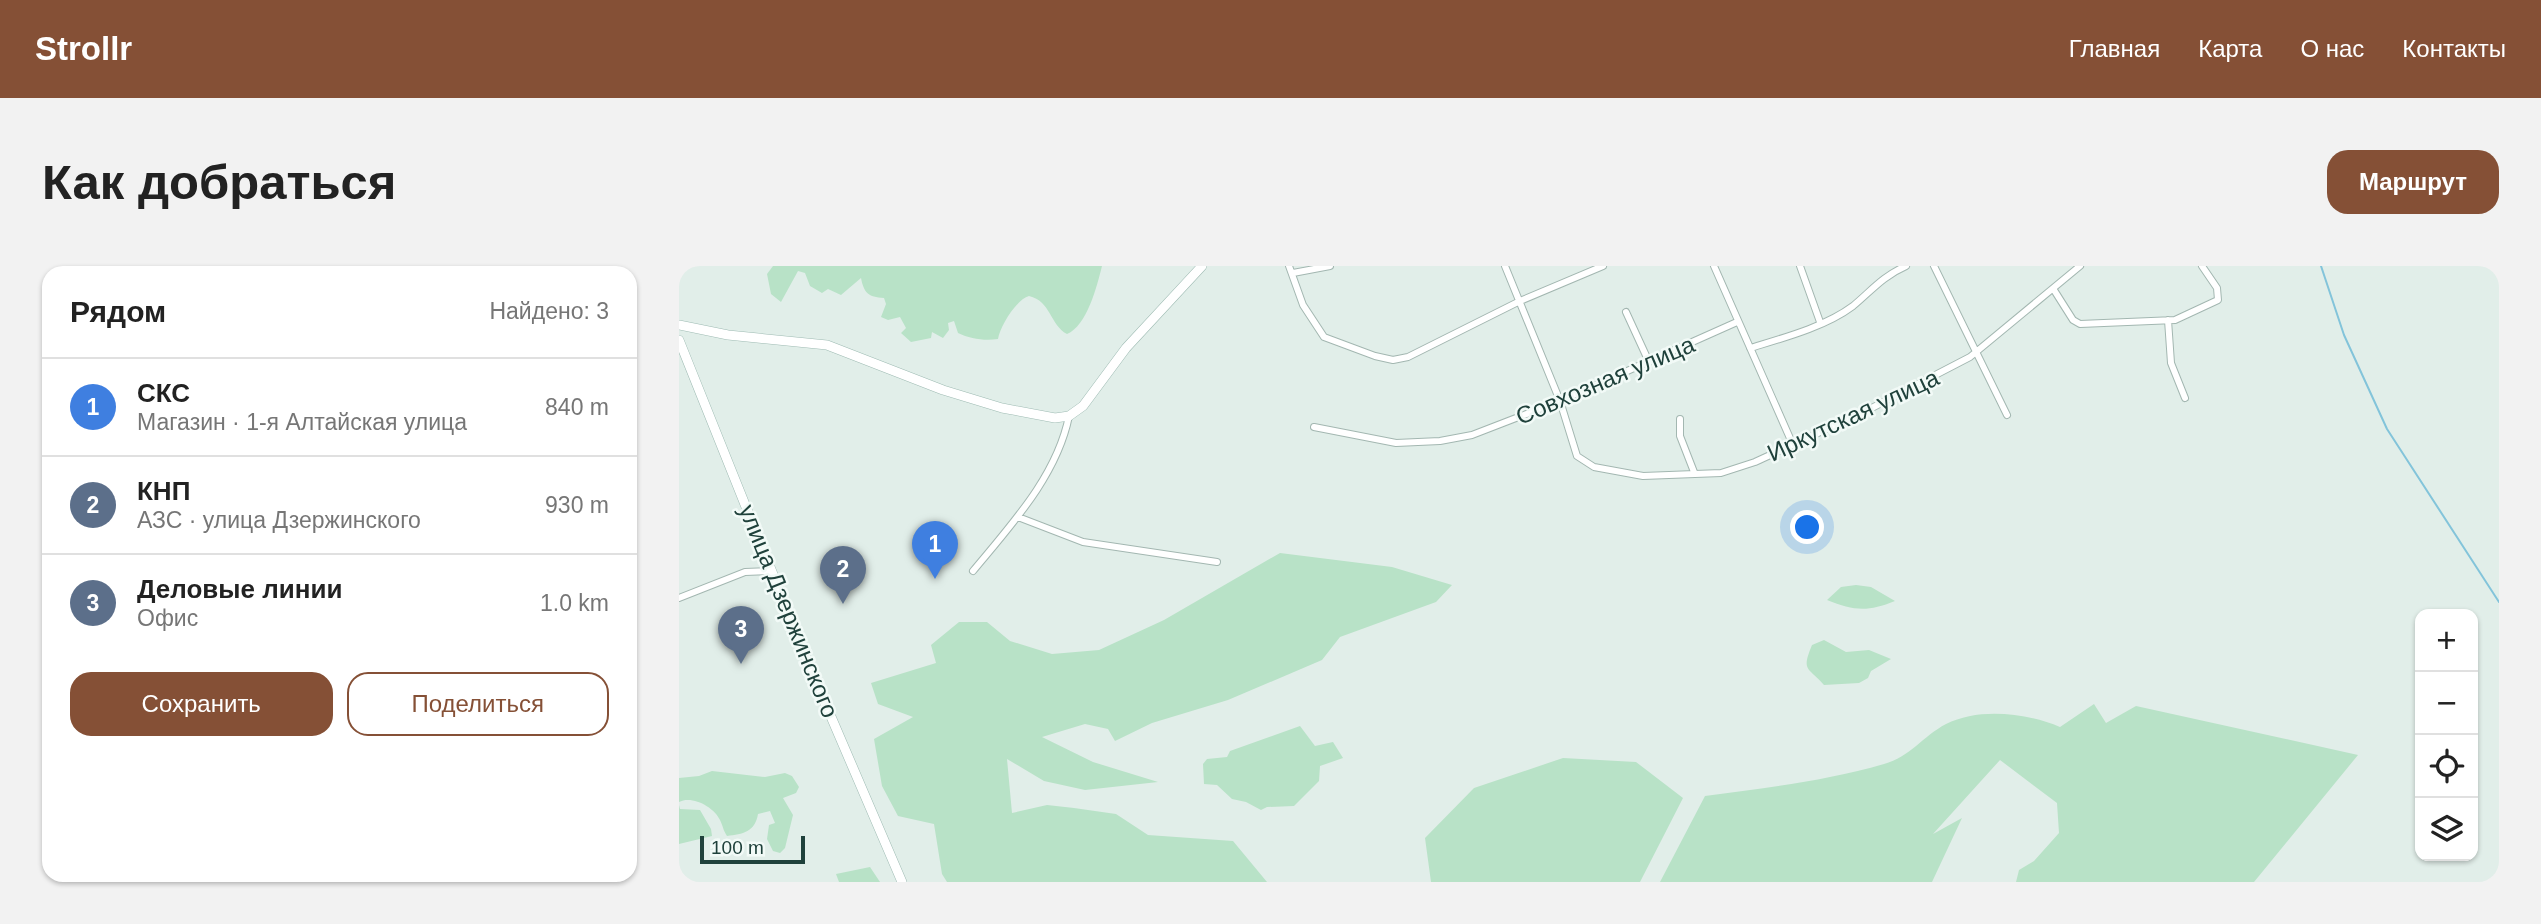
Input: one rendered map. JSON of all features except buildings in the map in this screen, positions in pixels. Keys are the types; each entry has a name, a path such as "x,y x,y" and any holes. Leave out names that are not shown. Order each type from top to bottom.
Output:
{"street":[{"path":"679,325 728,335 827,345 943,390 1002,408 1048,418 1069,416 1083,405 1160,308 1202,266"},
{"path":"1289,266 1303,305 1324,337 1393,360 1408,357 1520,301 1603,266"},
{"path":"1293,273 1330,266"},
{"path":"1505,266 1560,401"},
{"path":"1714,266 1793,445"},
{"path":"1800,266 1820,322"},
{"path":"1750,348 1820,322 1851,307 1876,283 1906,266"},
{"path":"1934,266 2007,415"},
{"name":"Иркутская улица","path":"1560,401 1577,456 1594,467 1639,476 1721,473 1793,445 1954,367 1977,352 2080,266"},
{"path":"2054,290 2073,320 2080,324 2187,317 2212,306 2219,296 2202,266"},
{"path":"1626,312 1649,362"},
{"path":"2168,320 2171,363 2185,398"},
{"name":"Совхозная улица","path":"1314,427 1397,443 1440,441 1472,435 1560,401 1737,323"},
{"name":"улица Дзержинского","path":"679,340 902,882"},
{"path":"973,571 1029,503 1064,439 1069,416"},
{"path":"1680,419 1680,436 1694,472"},
{"path":"1018,517 1083,542 1217,562"},
{"path":"679,598 745,572 772,571"}],"green space":[{"path":"773,266 1102,266 1086,314 1074,330 1067,334 1061,330 1042,303 1029,296 1019,302 1010,314 998,339 978,339 958,333 954,321 948,323 949,330 943,338 932,332 931,338 911,342 901,333 906,328 900,317 888,320 881,317 886,304 884,298 868,293 861,278 841,295 828,289 822,293 810,286 805,273 798,271 781,302 771,294 767,274"},
{"path":"1280,553 1392,567 1452,585 1436,602 1340,637 1322,660 1228,700 1152,723 1115,741 1108,729 1085,724 1042,737 1093,762 1158,782 1085,790 1044,781 1007,759 1012,813 1047,805 1074,808 1116,814 1148,835 1233,841 1267,882 947,882 942,874 934,824 898,816 882,786 874,739 913,717 878,704 871,683 936,663 931,645 959,622 987,622 1010,641 1052,654 1099,650 1164,620"},
{"path":"1841,587 1871,587 1895,601 1861,609 1827,600"},
{"path":"1824,640 1846,652 1869,650 1891,659 1871,671 1868,678 1859,683 1824,685 1810,671 1807,660 1812,645"},
{"path":"2094,704 2106,723 2136,706 2358,755 2254,882 2016,882 2019,870 2034,861 2059,833 2057,803 2000,760 1933,834 1962,818 1932,882 1660,882 1705,796 1818,779 1884,764 1909,751 1946,724 1973,715 2018,715 2060,727"},
{"path":"1300,726 1315,746 1333,742 1343,758 1320,766 1319,781 1294,806 1267,807 1261,810 1246,802 1232,799 1217,785 1204,784 1203,764 1207,759 1227,757 1230,751"},
{"path":"1563,758 1636,762 1683,798 1640,882 1431,882 1425,838 1474,788"},
{"path":"712,771 765,777 785,773 792,776 799,787 796,793 783,798 793,815 785,848 780,853 773,851 767,839 769,825 775,823 770,811 758,814 754,825 747,831 727,836 717,815 708,807 696,801 679,802 679,778 699,776"},
{"path":"679,805 680,809 700,810 712,836 679,844"},
{"path":"870,867 880,882 839,882 836,874"}],"waterway":[{"path":"2321,266 2344,335 2387,429 2499,602"}],"place":[{"name":"СКС","path":"935,579"},
{"name":"КНП","path":"843,604"},
{"name":"Деловые линии","path":"741,664"}]}
